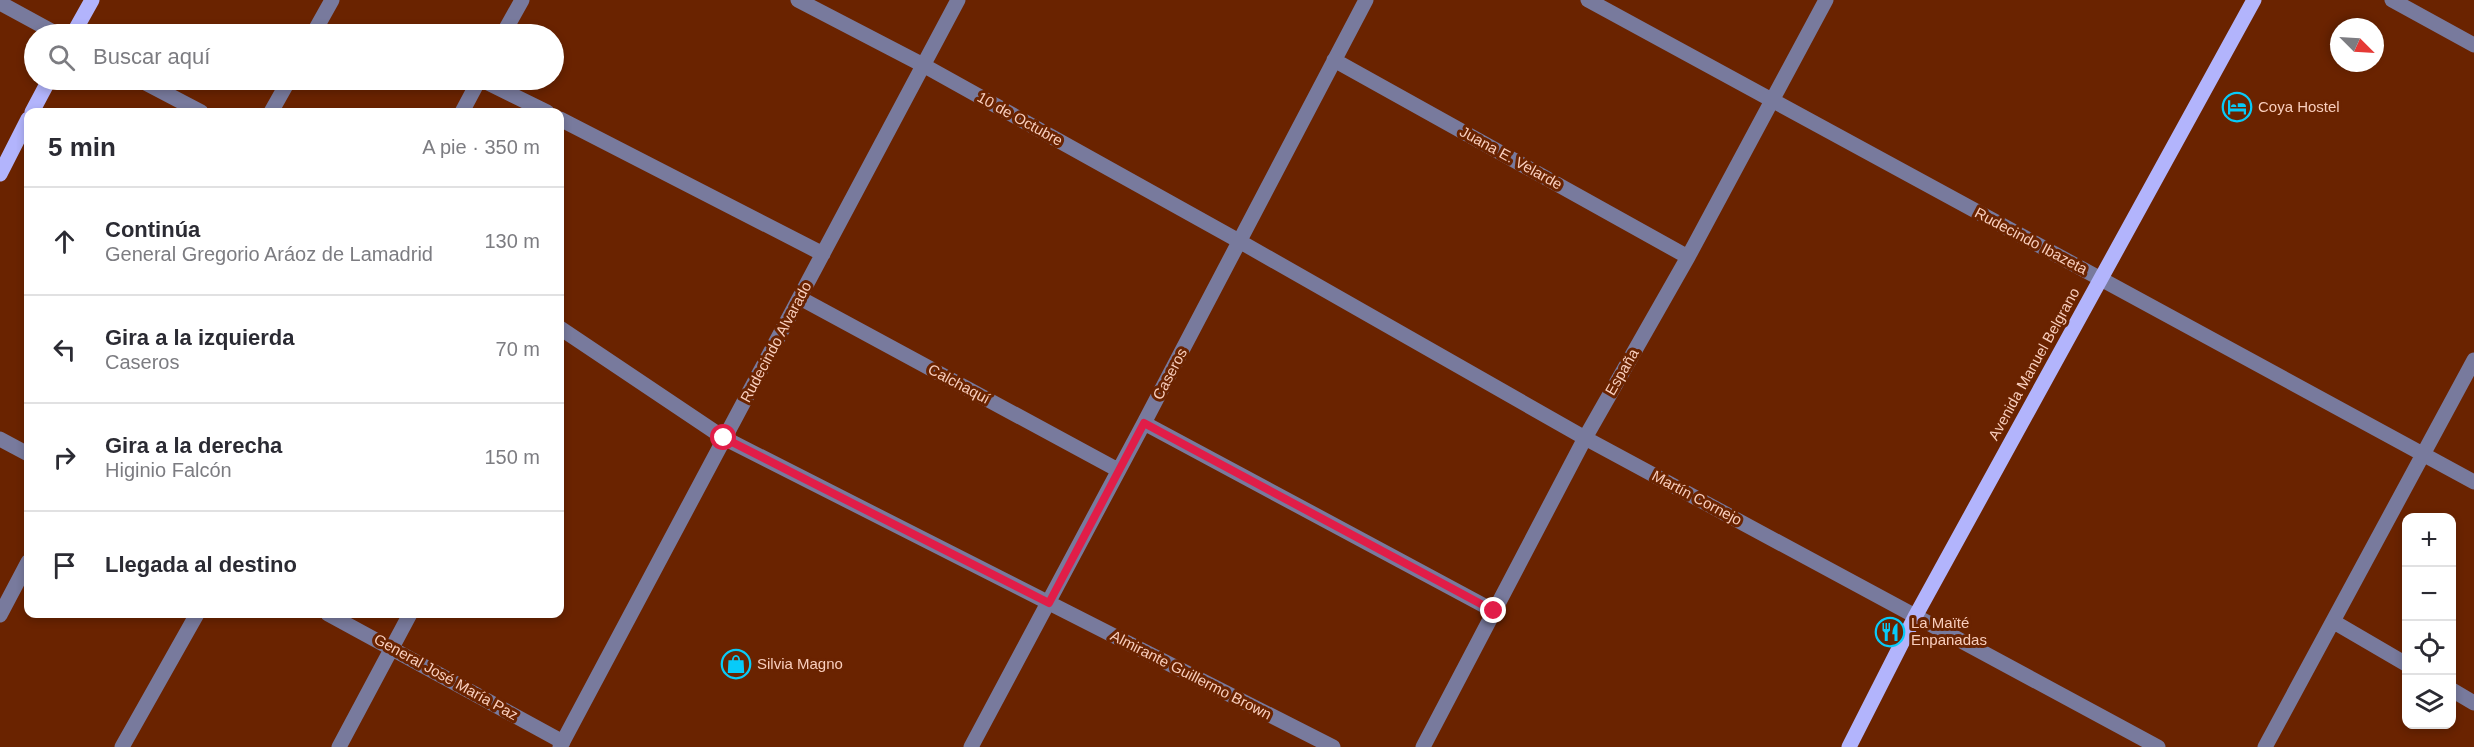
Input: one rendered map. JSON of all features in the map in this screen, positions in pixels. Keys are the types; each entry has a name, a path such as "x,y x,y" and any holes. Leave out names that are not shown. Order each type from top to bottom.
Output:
{"main road":[{"path":"79,24 92,0"},
{"name":"Avenida Manuel Belgrano","path":"1849,747 1916,615 2254,0"},
{"path":"34,108 44,90"},
{"path":"0,174 24,127"}],"street":[{"path":"319,24 332,0"},
{"path":"509,24 522,0"},
{"name":"10 de Octubre","path":"798,0 923,65 1239,241"},
{"name":"Rudecindo Alvarado","path":"562,744 958,0"},
{"name":"Caseros","path":"971,747 1366,0"},
{"name":"Rudecindo Ibazeta","path":"1588,0 2425,453 2474,482"},
{"name":"España","path":"1423,747 1585,438 1688,256 1826,0"},
{"path":"2392,0 2474,45"},
{"path":"0,3 39,24"},
{"name":"Juana E. Velarde","path":"1334,60 1688,256"},
{"path":"159,90 193,108"},
{"path":"273,108 283,90"},
{"path":"464,108 475,90"},
{"path":"502,90 539,108"},
{"path":"564,121 823,254"},
{"name":"Martín Cornejo","path":"1239,241 1585,438 2158,747"},
{"name":"Calchaquí","path":"800,298 1118,470"},
{"name":"Almirante Guillermo Brown","path":"564,333 724,438 1333,747"},
{"path":"2265,747 2474,360"},
{"path":"1144,423 1494,611"},
{"path":"0,439 24,452"},
{"path":"0,615 24,570"},
{"path":"122,747 195,618"},
{"name":"General José María Paz","path":"336,618 562,744"},
{"path":"339,747 408,618"},
{"path":"2334,622 2402,662"},
{"path":"2456,693 2474,703"}],"place":[{"name":"Coya Hostel","path":"2237,107"},
{"name":"La Maïté Enpanadas","path":"1890,632"},
{"name":"Silvia Magno","path":"736,664"}],"route":[{"path":"724,438 1049,603 1144,423 1494,611"}]}
